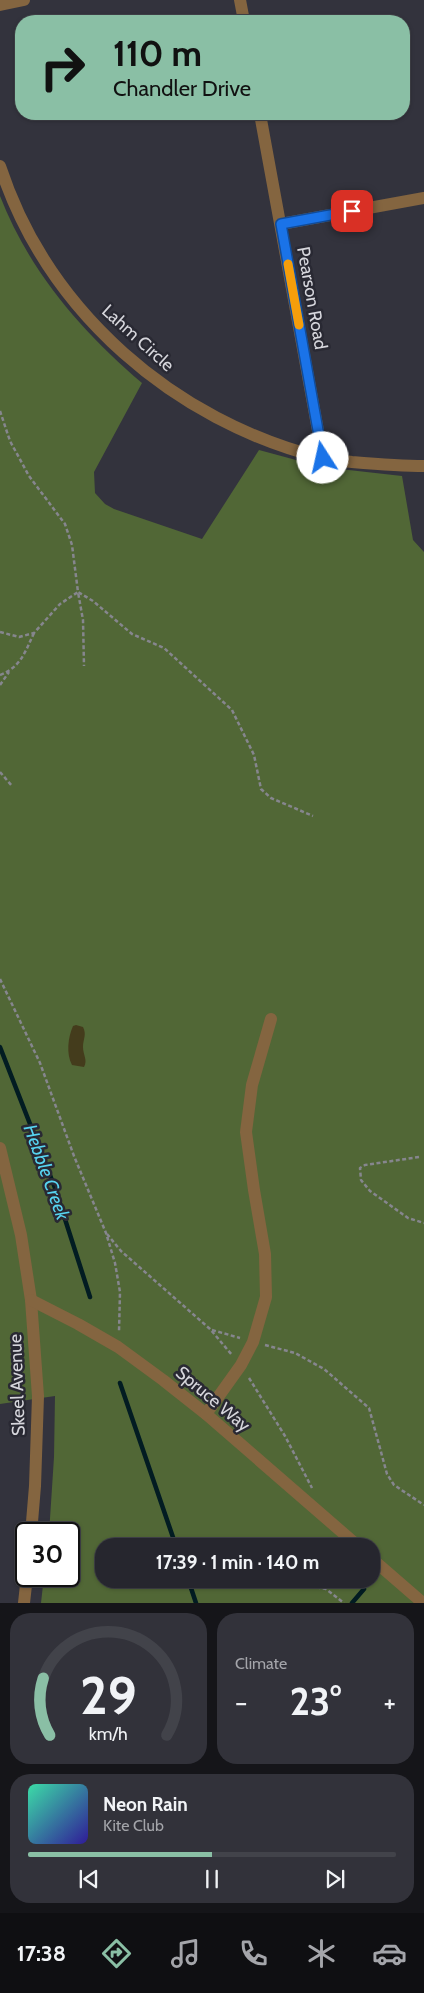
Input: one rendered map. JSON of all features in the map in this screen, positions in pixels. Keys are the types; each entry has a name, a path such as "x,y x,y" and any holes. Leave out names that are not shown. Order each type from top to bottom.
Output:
{"street":[{"path":"0,5 24,0"},
{"path":"240,0 243,15"},
{"name":"Pearson Road","path":"261,120 323,458"},
{"name":"Lahm Circle","path":"0,166 5,195 57,279 92,323 122,353 153,378 200,409 262,438 323,458 378,464 424,466"},
{"path":"281,224 424,198"},
{"path":"206,1414 241,1366 253,1342 266,1297 265,1254 246,1132 252,1085 271,1020"},
{"name":"Skeel Avenue","path":"0,1148 21,1235 30,1300 38,1396 32,1522"},
{"name":"Spruce Way","path":"30,1300 118,1347 206,1414 349,1538"},
{"path":"380,1566 423,1603"},
{"path":"24,1603 26,1587"}],"path":[{"path":"0,411 10,441 29,476 64,524 72,545 83,620 84,666"},
{"path":"0,685 23,655 34,633 60,604 78,592"},
{"path":"78,592 132,634 164,648 232,710 254,755 261,789 271,798 314,816"},
{"path":"0,632 19,638 34,633"},
{"path":"0,674 10,671"},
{"path":"0,772 12,786"},
{"path":"0,979 40,1063 74,1156 106,1233 115,1263 120,1292 118,1347"},
{"path":"418,1157 365,1165 360,1168 360,1180 370,1191 396,1211 408,1218 424,1223"},
{"path":"210,1330 295,1353 324,1369 369,1408 387,1474 394,1485 424,1505"},
{"path":"326,1588 344,1603"}],"green space":[{"path":"0,196 26,250 59,298 99,343 142,383 94,472 95,493 105,504 114,509 202,539 259,450 322,467 402,476 413,540 424,552 424,1603 41,1603 43,1587 80,1587 80,1522 50,1522 54,1457 55,1396 0,1404"}],"sand":[{"path":"73,1026 83,1027 85,1032 83,1047 86,1062 84,1067 72,1065 69,1056 70,1035"}],"waterway":[{"name":"Hebble Creek","path":"0,1047 55,1188 90,1297"},
{"name":"Hebble Creek","path":"120,1383 173,1538"},
{"name":"Hebble Creek","path":"191,1588 196,1603"},
{"path":"352,1603 364,1589"}],"slow traffic":[{"path":"288,264 299,325"}],"route":[{"path":"323,458 281,224 352,211"}]}
